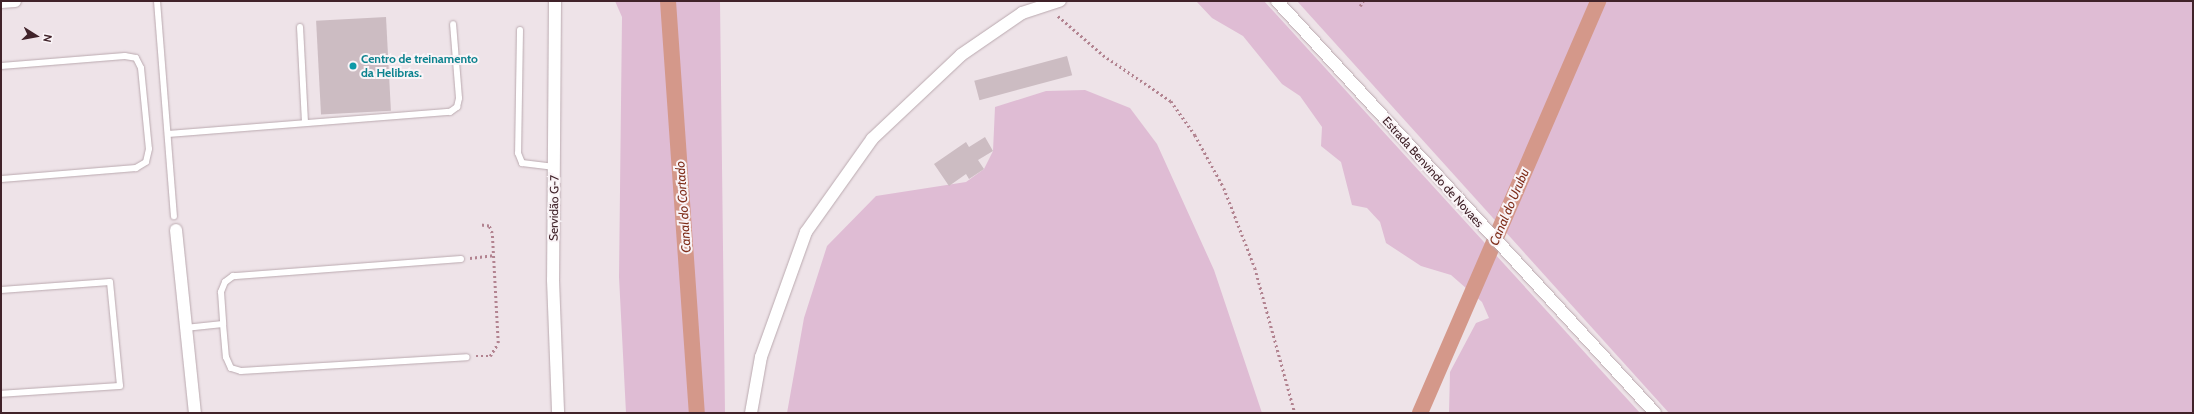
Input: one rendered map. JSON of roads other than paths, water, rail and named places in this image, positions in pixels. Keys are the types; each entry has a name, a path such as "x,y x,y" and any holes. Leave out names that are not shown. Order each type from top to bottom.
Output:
{"street":[{"path":"1,2 15,1"},
{"path":"751,413 761,357 806,232 872,139 961,55 1022,12 1030,1"},
{"path":"1022,12 1048,7 1060,1"},
{"name":"Estrada Benvindo de Novaes","path":"1277,1 1472,217 1534,280 1655,413"},
{"name":"Servidão G-7","path":"555,2 553,280 558,413"},
{"path":"176,230 195,413"}],"lane":[{"path":"158,1 174,216"},
{"path":"168,134 450,112 457,107 458,98 453,24"},
{"path":"300,27 305,123"},
{"path":"520,30 518,153 522,163 555,167"},
{"path":"1,66 125,56 136,58 141,68 149,149 146,162 136,168 1,179"},
{"path":"461,258 233,276 225,282 221,292 226,357 231,368 241,371 467,357"},
{"path":"1,290 110,282 120,386 1,394"},
{"path":"185,328 223,324"}],"waterway":[{"name":"Canal do Cortado","path":"668,1 697,413"},
{"name":"Canal do Urubu","path":"1420,413 1598,1"}],"place":[{"name":"Centro de treinamento da Helibras.","path":"353,66"}]}
